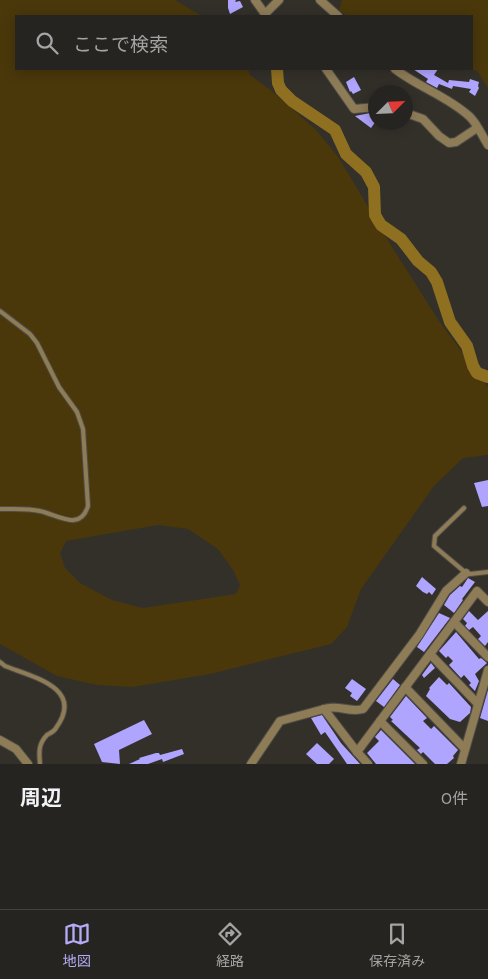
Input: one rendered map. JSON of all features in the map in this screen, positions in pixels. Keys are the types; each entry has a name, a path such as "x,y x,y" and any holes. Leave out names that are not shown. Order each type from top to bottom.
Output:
{"street":[{"path":"255,0 266,15 279,0"},
{"path":"320,0 337,15"},
{"path":"327,70 354,109 368,108"},
{"path":"396,70 406,78 453,104 470,117 488,145"},
{"path":"413,116 423,118 439,136 449,143 456,142 477,128"},
{"path":"251,764 280,721 329,707 357,711 363,709 419,635 446,591 466,573"},
{"path":"357,752 477,591 488,602"},
{"path":"454,622 488,657"},
{"path":"430,654 478,704"},
{"path":"461,764 488,670"},
{"path":"405,687 465,749"},
{"path":"324,708 368,764"},
{"path":"380,721 423,764"},
{"path":"0,740 16,749 28,764"}],"lane":[{"path":"0,312 30,334 37,343 60,388 77,412 83,429 88,506 85,514 79,519 70,520 40,511 0,508"},
{"path":"464,508 435,536 434,546 466,573 488,572"},
{"path":"0,662 5,666 48,683 61,693 66,708 55,730 46,736 39,746 40,764"}],"shaded area":[{"path":"0,0 175,0 200,15 15,15 15,70 248,70 250,75 273,92 316,130 339,158 439,321 488,387 488,455 463,458 434,486 361,589 347,627 331,644 210,674 132,687 97,685 57,676 0,644","holes":["158,525 188,529 218,549 233,570 240,585 236,594 143,608 112,600 80,583 65,568 60,553 66,541"]},
{"path":"342,0 488,0 488,88 478,72 473,70 473,15 346,15 339,10"}],"building":[{"path":"228,0 240,1 243,7 230,14"},
{"path":"414,70 437,70 434,75 448,83 449,80 469,82 470,79 479,82 479,88 475,96 469,92 471,89 453,86 452,89 439,84 437,88 426,82 428,79"},
{"path":"354,77 361,90 353,94 350,92 346,82"},
{"path":"368,113 368,126 355,116"},
{"path":"488,480 488,506 482,507 474,483"},
{"path":"422,577 436,589 432,595 429,592 427,594 423,592 416,586"},
{"path":"468,578 475,582 454,613 444,605 450,595 460,586 462,587"},
{"path":"469,611 478,620 488,611 488,642 485,646 478,639 481,636 473,627 469,630 465,626 467,623 463,619"},
{"path":"439,613 450,618 424,652 417,647"},
{"path":"456,632 479,659 481,658 487,663 475,674 479,681 475,691 469,685 471,683 464,675 461,678 449,665 453,661 448,656 446,658 439,651"},
{"path":"431,663 435,668 424,678 422,675"},
{"path":"439,677 447,685 449,683 471,707 470,713 460,722 450,719 426,696 429,688"},
{"path":"352,679 366,689 357,701 350,696 352,693 345,688"},
{"path":"393,679 400,685 384,707 376,701"},
{"path":"488,690 488,721 480,718"},
{"path":"406,696 427,718 423,721 431,729 434,726 458,750 453,756 454,758 447,764 435,764 423,752 421,754 417,750 420,748 391,721 393,720 390,717"},
{"path":"322,715 341,743 360,764 347,764 325,732 321,735 311,718"},
{"path":"144,720 152,734 119,750 120,764 102,762 94,744"},
{"path":"381,730 415,764 376,764 367,753 379,741 375,737"},
{"path":"317,743 334,759 329,764 317,764 306,754"},
{"path":"182,749 184,754 163,762 162,759 148,764 129,764 139,758 156,753 160,755"}],"waterway":[{"path":"277,70 278,83 281,90 292,101 335,130 346,154 366,172 374,187 375,215 381,225 401,239 418,261 431,272 437,282 450,322 467,346 473,366 477,373 488,377"}]}
